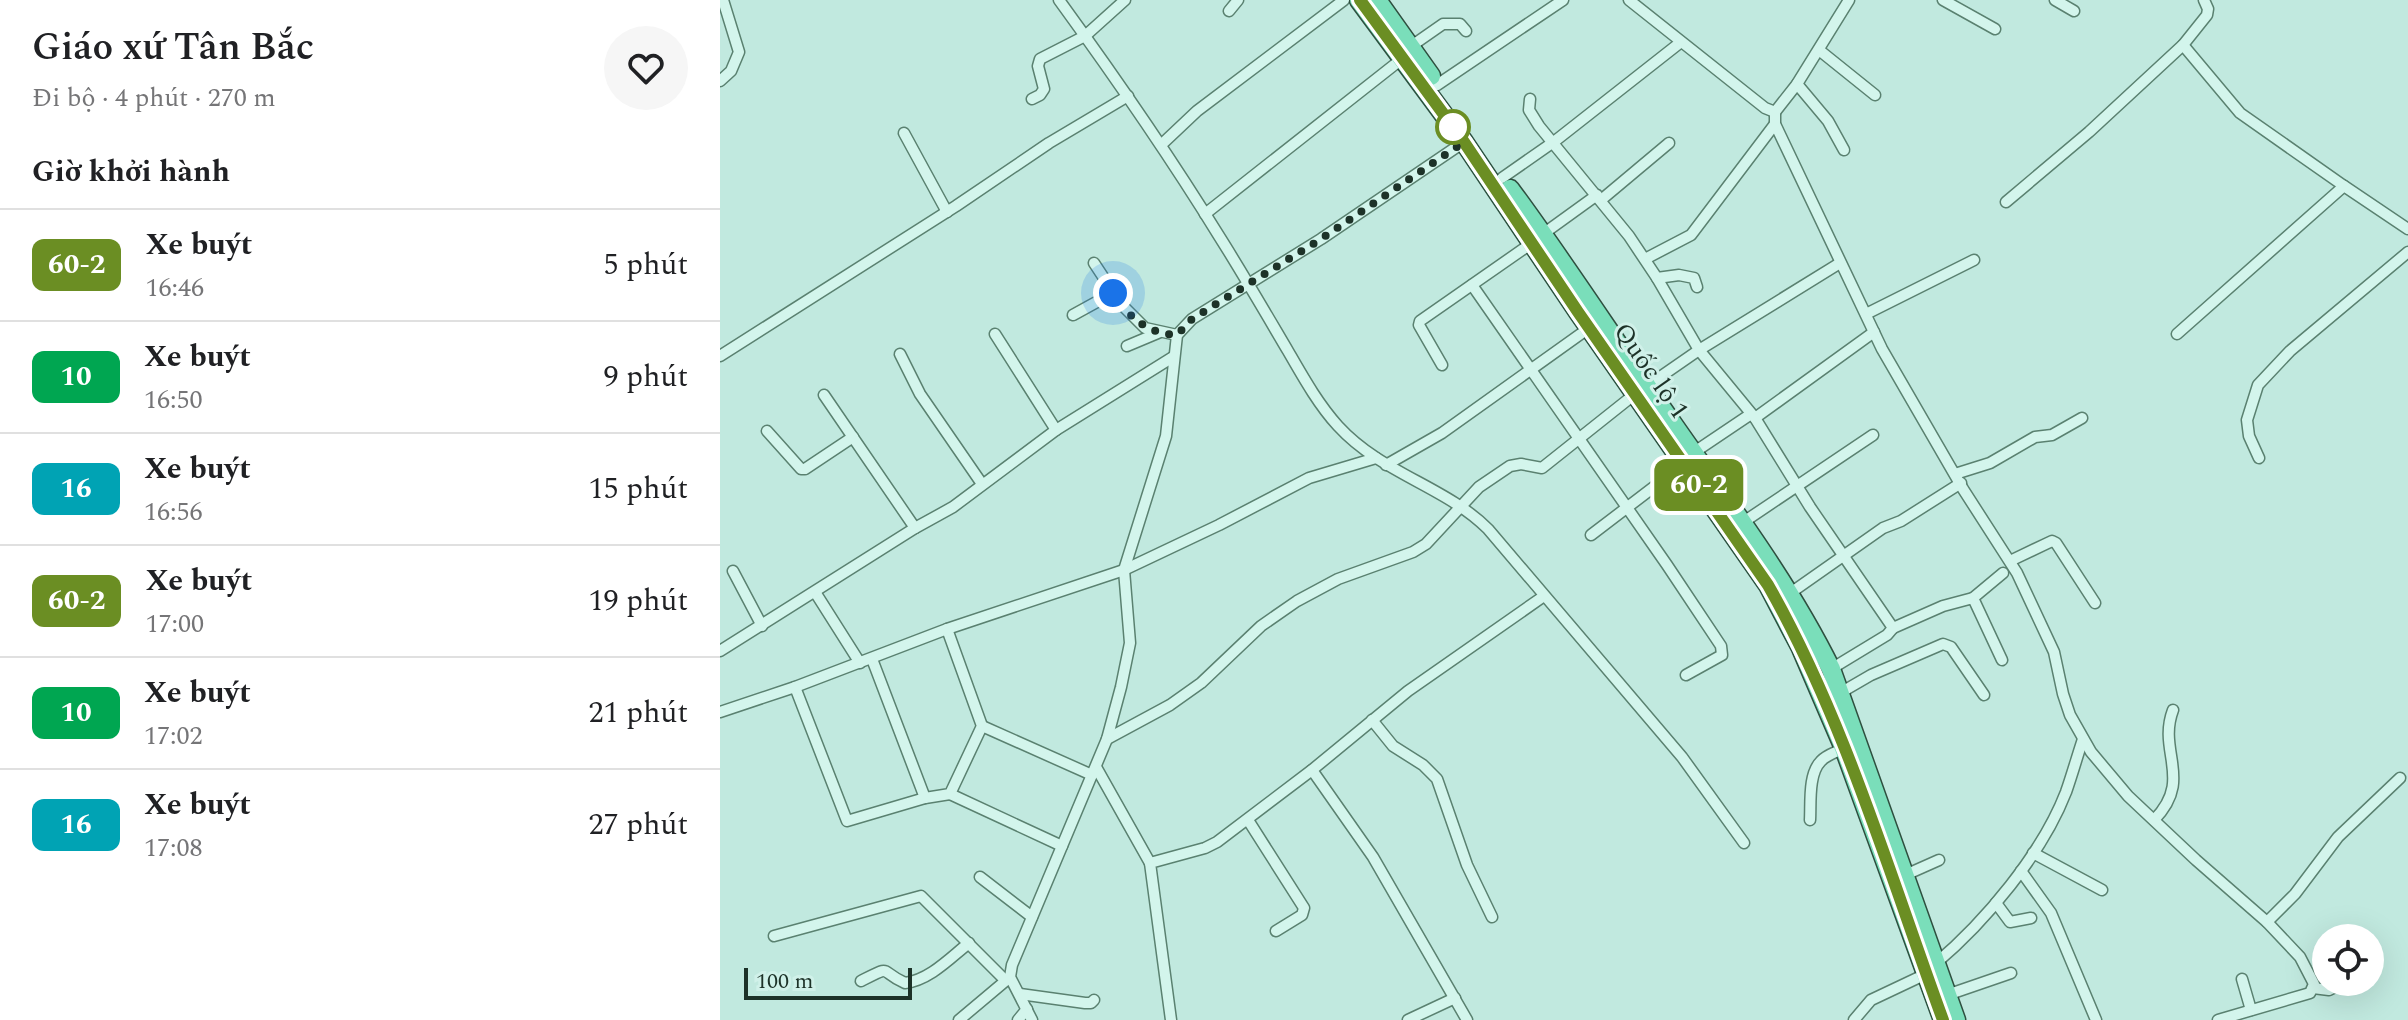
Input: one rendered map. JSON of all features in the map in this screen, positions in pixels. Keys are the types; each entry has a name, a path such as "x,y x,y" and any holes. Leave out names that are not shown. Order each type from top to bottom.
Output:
{"highway":[{"name":"Quốc lộ 1","path":"1359,0 1437,85 1502,178 1589,328 1641,390"},
{"name":"Quốc lộ 1","path":"1377,0 1406,53 1464,142 1538,239 1688,458 1768,585 1785,615 1844,748 1930,969 1947,995 1956,1020"},
{"name":"Quốc lộ 1","path":"1688,458 1742,523 1789,594 1831,669 1903,876 1943,1020"}],"street":[{"path":"720,81 731,71 739,52 723,0"},
{"path":"1059,0 1161,145 1315,396 1339,427 1386,465 1460,506 1488,529 1696,774 1744,843"},
{"path":"1032,99 1044,89 1038,66 1040,59 1085,36 1125,0"},
{"path":"1229,11 1238,0"},
{"path":"1161,145 1197,111 1344,0"},
{"path":"1437,85 1563,0"},
{"path":"1629,0 1765,108 1775,112"},
{"path":"1849,0 1797,84 1775,112 1775,124 1840,263 1874,332 1958,479 2010,561 2054,652 2063,694 2083,739 2105,772 2267,922 2300,957 2312,980"},
{"path":"1943,0 1995,29"},
{"path":"2055,0 2074,11"},
{"path":"2006,202 2089,132 2183,45 2207,15 2204,0"},
{"path":"1205,214 1443,24 1460,24 1466,31"},
{"path":"1502,178 1553,143 1681,42"},
{"path":"2183,45 2240,113 2408,229"},
{"path":"1819,50 1875,95"},
{"path":"1797,84 1828,121 1844,150"},
{"path":"720,356 947,212 1049,143 1128,96"},
{"path":"1530,99 1529,110 1645,259 1699,350 1753,416 1893,628"},
{"path":"1645,259 1691,235 1775,124"},
{"path":"904,133 947,212"},
{"path":"959,1020 1008,979 1107,739 1130,643 1124,570 1166,436 1177,335 1192,319 1321,239 1464,142"},
{"path":"1442,365 1419,323 1599,198 1669,143"},
{"path":"2177,334 2344,186"},
{"path":"2259,458 2249,436 2247,420 2258,385 2290,351 2408,252"},
{"path":"1866,314 1974,260"},
{"path":"1094,263 1121,304 1145,328 1177,335"},
{"path":"1107,739 1170,705 1201,683 1261,626 1297,601 1338,579 1413,552 1426,544 1479,487 1510,466 1521,464 1542,468 1641,390 1699,350 1840,263"},
{"path":"1657,278 1687,276 1694,278 1697,287"},
{"path":"1472,285 1721,646 1722,655 1686,675"},
{"path":"1073,315 1113,293"},
{"path":"1386,465 1442,433 1589,328"},
{"path":"1591,535 1688,458 1874,332"},
{"path":"1127,346 1158,333"},
{"path":"995,334 1056,430"},
{"path":"900,354 920,394 982,484"},
{"path":"720,651 953,507 1056,430 1173,357"},
{"path":"824,395 915,528"},
{"path":"1789,594 1883,528 1901,521 1958,479 2035,437 2052,435 2082,418"},
{"path":"767,431 801,469 853,437"},
{"path":"1742,523 1873,435"},
{"path":"720,712 872,659 947,629 1124,570 1309,478 1376,458"},
{"path":"2010,561 2052,541 2095,603"},
{"path":"733,571 762,626"},
{"path":"1831,669 1887,635 1893,628 1943,606 1973,598 2003,573"},
{"path":"815,592 860,663"},
{"path":"1150,863 1205,848 1248,820 1408,691 1544,596"},
{"path":"1973,598 2002,660"},
{"path":"947,629 982,726 950,794"},
{"path":"1840,693 1871,675 1943,644 1951,647 1984,695"},
{"path":"872,659 925,798"},
{"path":"795,687 847,821 925,798 950,794 1062,846"},
{"path":"2154,820 2172,796 2173,757 2168,740 2168,723 2173,710"},
{"path":"1372,720 1393,746 1423,765 1437,779 1467,865 1492,917"},
{"path":"982,726 1094,771 1150,863 1171,1020"},
{"path":"1854,1020 1871,1000 1930,969 1969,935 1996,903 2033,853 2065,795 2083,739"},
{"path":"1810,820 1812,790 1818,766 1825,758 1844,748"},
{"path":"1312,770 1373,857 1467,1020"},
{"path":"2267,922 2295,894 2338,837 2400,778"},
{"path":"1248,820 1304,908 1302,915 1276,931"},
{"path":"2033,853 2102,890"},
{"path":"1903,876 1939,860"},
{"path":"2021,871 2051,913 2096,1020"},
{"path":"980,877 1032,917"},
{"path":"774,936 921,896 1020,994 1030,1015 1018,1020"},
{"path":"1996,903 2008,921 2031,918"},
{"path":"861,981 888,970 905,983 912,982 935,970 969,943"},
{"path":"1947,995 2011,973"},
{"path":"2242,979 2251,1010"},
{"path":"2218,1020 2310,993 2312,990"},
{"path":"1020,994 1085,1003 1094,1000"},
{"path":"1408,1020 1455,998"}],"bus line":[{"name":"60-2","path":"1360,0 1464,142 1768,585 1801,648 1844,748 1943,1020"}],"route":[{"path":"1113,293 1145,328 1177,335 1192,319 1321,239 1464,142 1453,127"}]}
